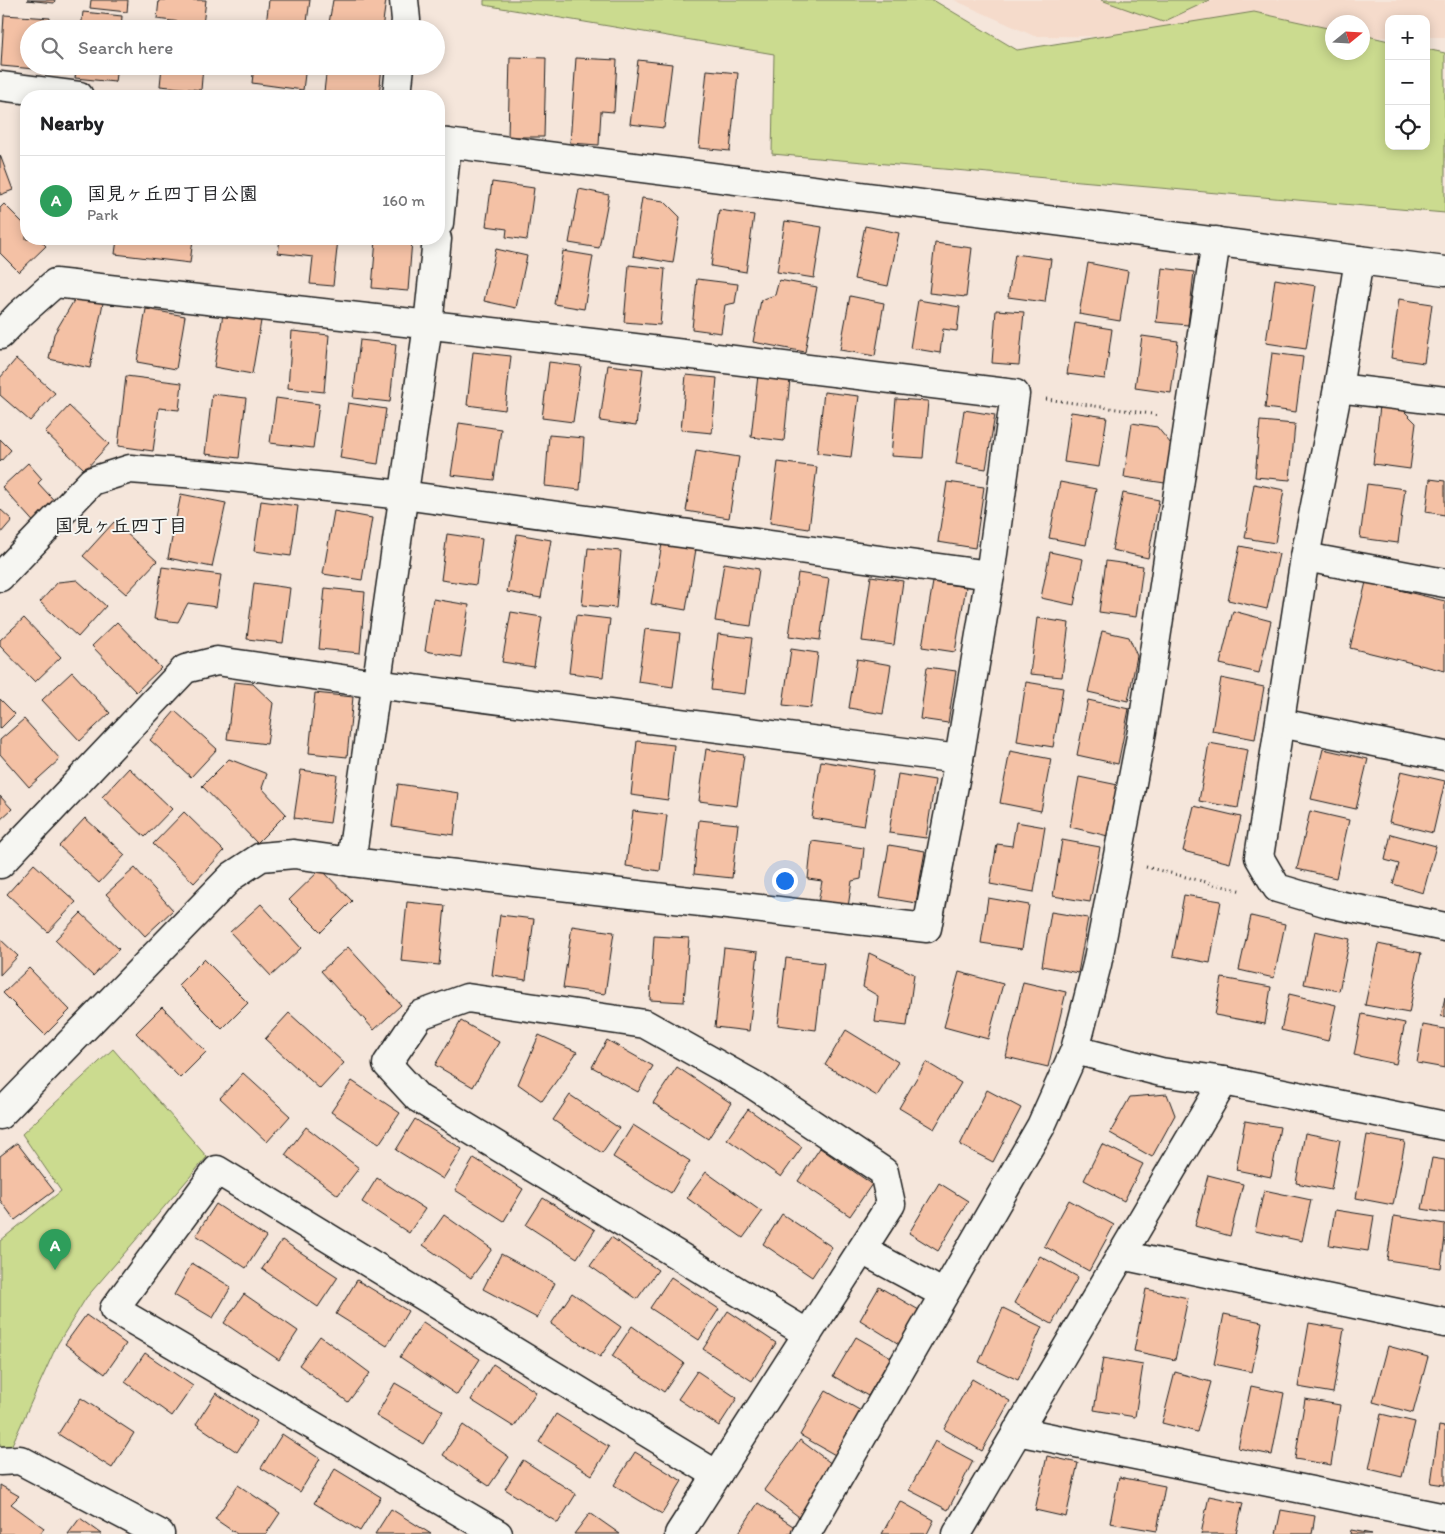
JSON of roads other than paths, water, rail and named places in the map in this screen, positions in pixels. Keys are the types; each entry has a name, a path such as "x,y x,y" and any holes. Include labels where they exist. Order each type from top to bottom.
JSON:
{"street":[{"path":"404,0 406,20"},
{"path":"398,90 399,75"},
{"path":"0,86 32,90"},
{"path":"445,143 1445,271"},
{"path":"806,1534 1041,1126 1075,1050 1097,964 1142,731 1216,241"},
{"path":"351,862 428,325 436,245"},
{"path":"1359,260 1338,388 1305,557 1259,857 1277,888 1328,903 1445,927"},
{"path":"0,335 20,314 55,283 1015,394 990,576 959,759 927,928 294,854 261,857 232,876 0,1115"},
{"path":"1338,388 1445,401"},
{"path":"0,577 92,481 130,469 211,475 403,495 990,576"},
{"path":"1305,557 1445,583"},
{"path":"0,864 185,669 217,661 376,684 959,759"},
{"path":"1280,723 1445,756"},
{"path":"679,1534 808,1334 862,1250 891,1204 884,1172 754,1085 645,1024 467,998 420,1015 387,1064 418,1098 808,1334"},
{"path":"1075,1050 1161,1072 1224,1082 1445,1126"},
{"path":"957,1534 1224,1082"},
{"path":"498,1534 114,1309 217,1170 717,1475"},
{"path":"862,1250 944,1294"},
{"path":"1121,1255 1445,1323"},
{"path":"1017,1431 1445,1518"},
{"path":"0,1461 20,1460 160,1534"}],"place":[{"name":"国見ヶ丘四丁目公園","path":"55,1270"}],"district":[{"name":"国見ヶ丘四丁目","path":"121,525"}]}
